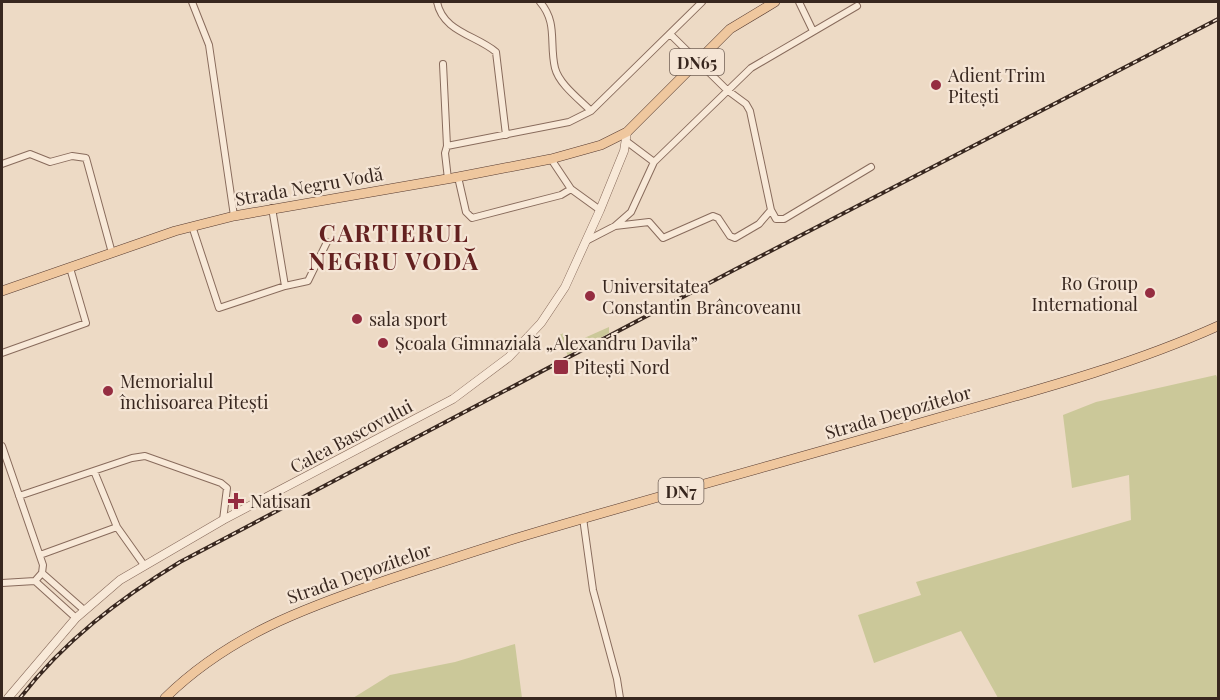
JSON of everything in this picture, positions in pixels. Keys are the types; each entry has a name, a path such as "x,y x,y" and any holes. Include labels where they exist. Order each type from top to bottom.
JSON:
{"main road":[{"name":"DN65","path":"626,137 697,62 737,24 775,2"},
{"name":"Strada Negru Vodă","path":"2,291 192,226 272,208 551,159 626,137"},
{"name":"Strada Depozitelor","path":"165,699 214,657 285,617 455,557 583,518 1046,387 1137,359 1218,326"}],"street":[{"path":"192,2 209,45 234,216"},
{"path":"437,2 438,10 457,32 496,52 506,135"},
{"path":"540,2 550,16 553,27 555,68 558,75 591,111"},
{"path":"447,146 569,122 591,111 702,2"},
{"path":"799,2 813,31"},
{"path":"586,242 615,226 631,212 654,162 751,68 856,6"},
{"path":"670,34 727,90 746,104 750,111 771,210 779,220 871,167"},
{"path":"443,64 447,146 445,153 466,212 472,218 561,195 571,189"},
{"path":"626,137 654,162"},
{"name":"Calea Bascovului","path":"8,699 84,610 144,565 223,520 453,399 491,374 526,341 554,305 600,210 624,151 626,137"},
{"path":"610,141 624,151"},
{"path":"2,164 30,154 50,162 72,156 86,158 112,253"},
{"path":"551,159 571,189 600,210"},
{"path":"272,208 285,286"},
{"path":"615,226 649,222 663,238 713,216 718,218 730,236 735,238 759,224 771,210"},
{"path":"192,226 219,308 308,280 327,242"},
{"path":"2,353 86,323 70,268"},
{"path":"2,446 40,555 42,573 84,610"},
{"path":"19,496 145,456 221,483 227,488 223,520"},
{"path":"94,471 117,527 144,565"},
{"path":"583,518 592,590 618,679 620,699"},
{"path":"40,555 117,527"},
{"path":"2,583 35,581 42,573"},
{"path":"35,581 76,618"}],"shaded area":[{"path":"609,327 609,333 580,349 577,347 568,356 559,335 564,333 567,342 573,343"},
{"path":"1216,375 1218,379 1218,698 998,698 961,631 874,663 858,615 921,595 916,582 1131,520 1129,475 1072,488 1063,415 1096,402"},
{"path":"515,644 522,698 353,698 390,675 455,662"}],"railway":[{"path":"20,698 55,658 94,622 135,591 180,562 734,270 1218,19"}],"place":[{"name":"Adient Trim Pitești","path":"936,85"},
{"name":"Ro Group International","path":"1150,293"},
{"name":"Universitatea Constantin Brâncoveanu","path":"590,296"},
{"name":"sala sport","path":"357,319"},
{"name":"Școala Gimnazială „Alexandru Davila”","path":"383,343"},
{"name":"Pitești Nord","path":"561,367"},
{"name":"Memorialul închisoarea Pitești","path":"108,391"},
{"name":"Natisan","path":"236,501"}],"district":[{"name":"CARTIERUL NEGRU VODĂ","path":"394,246"}]}
